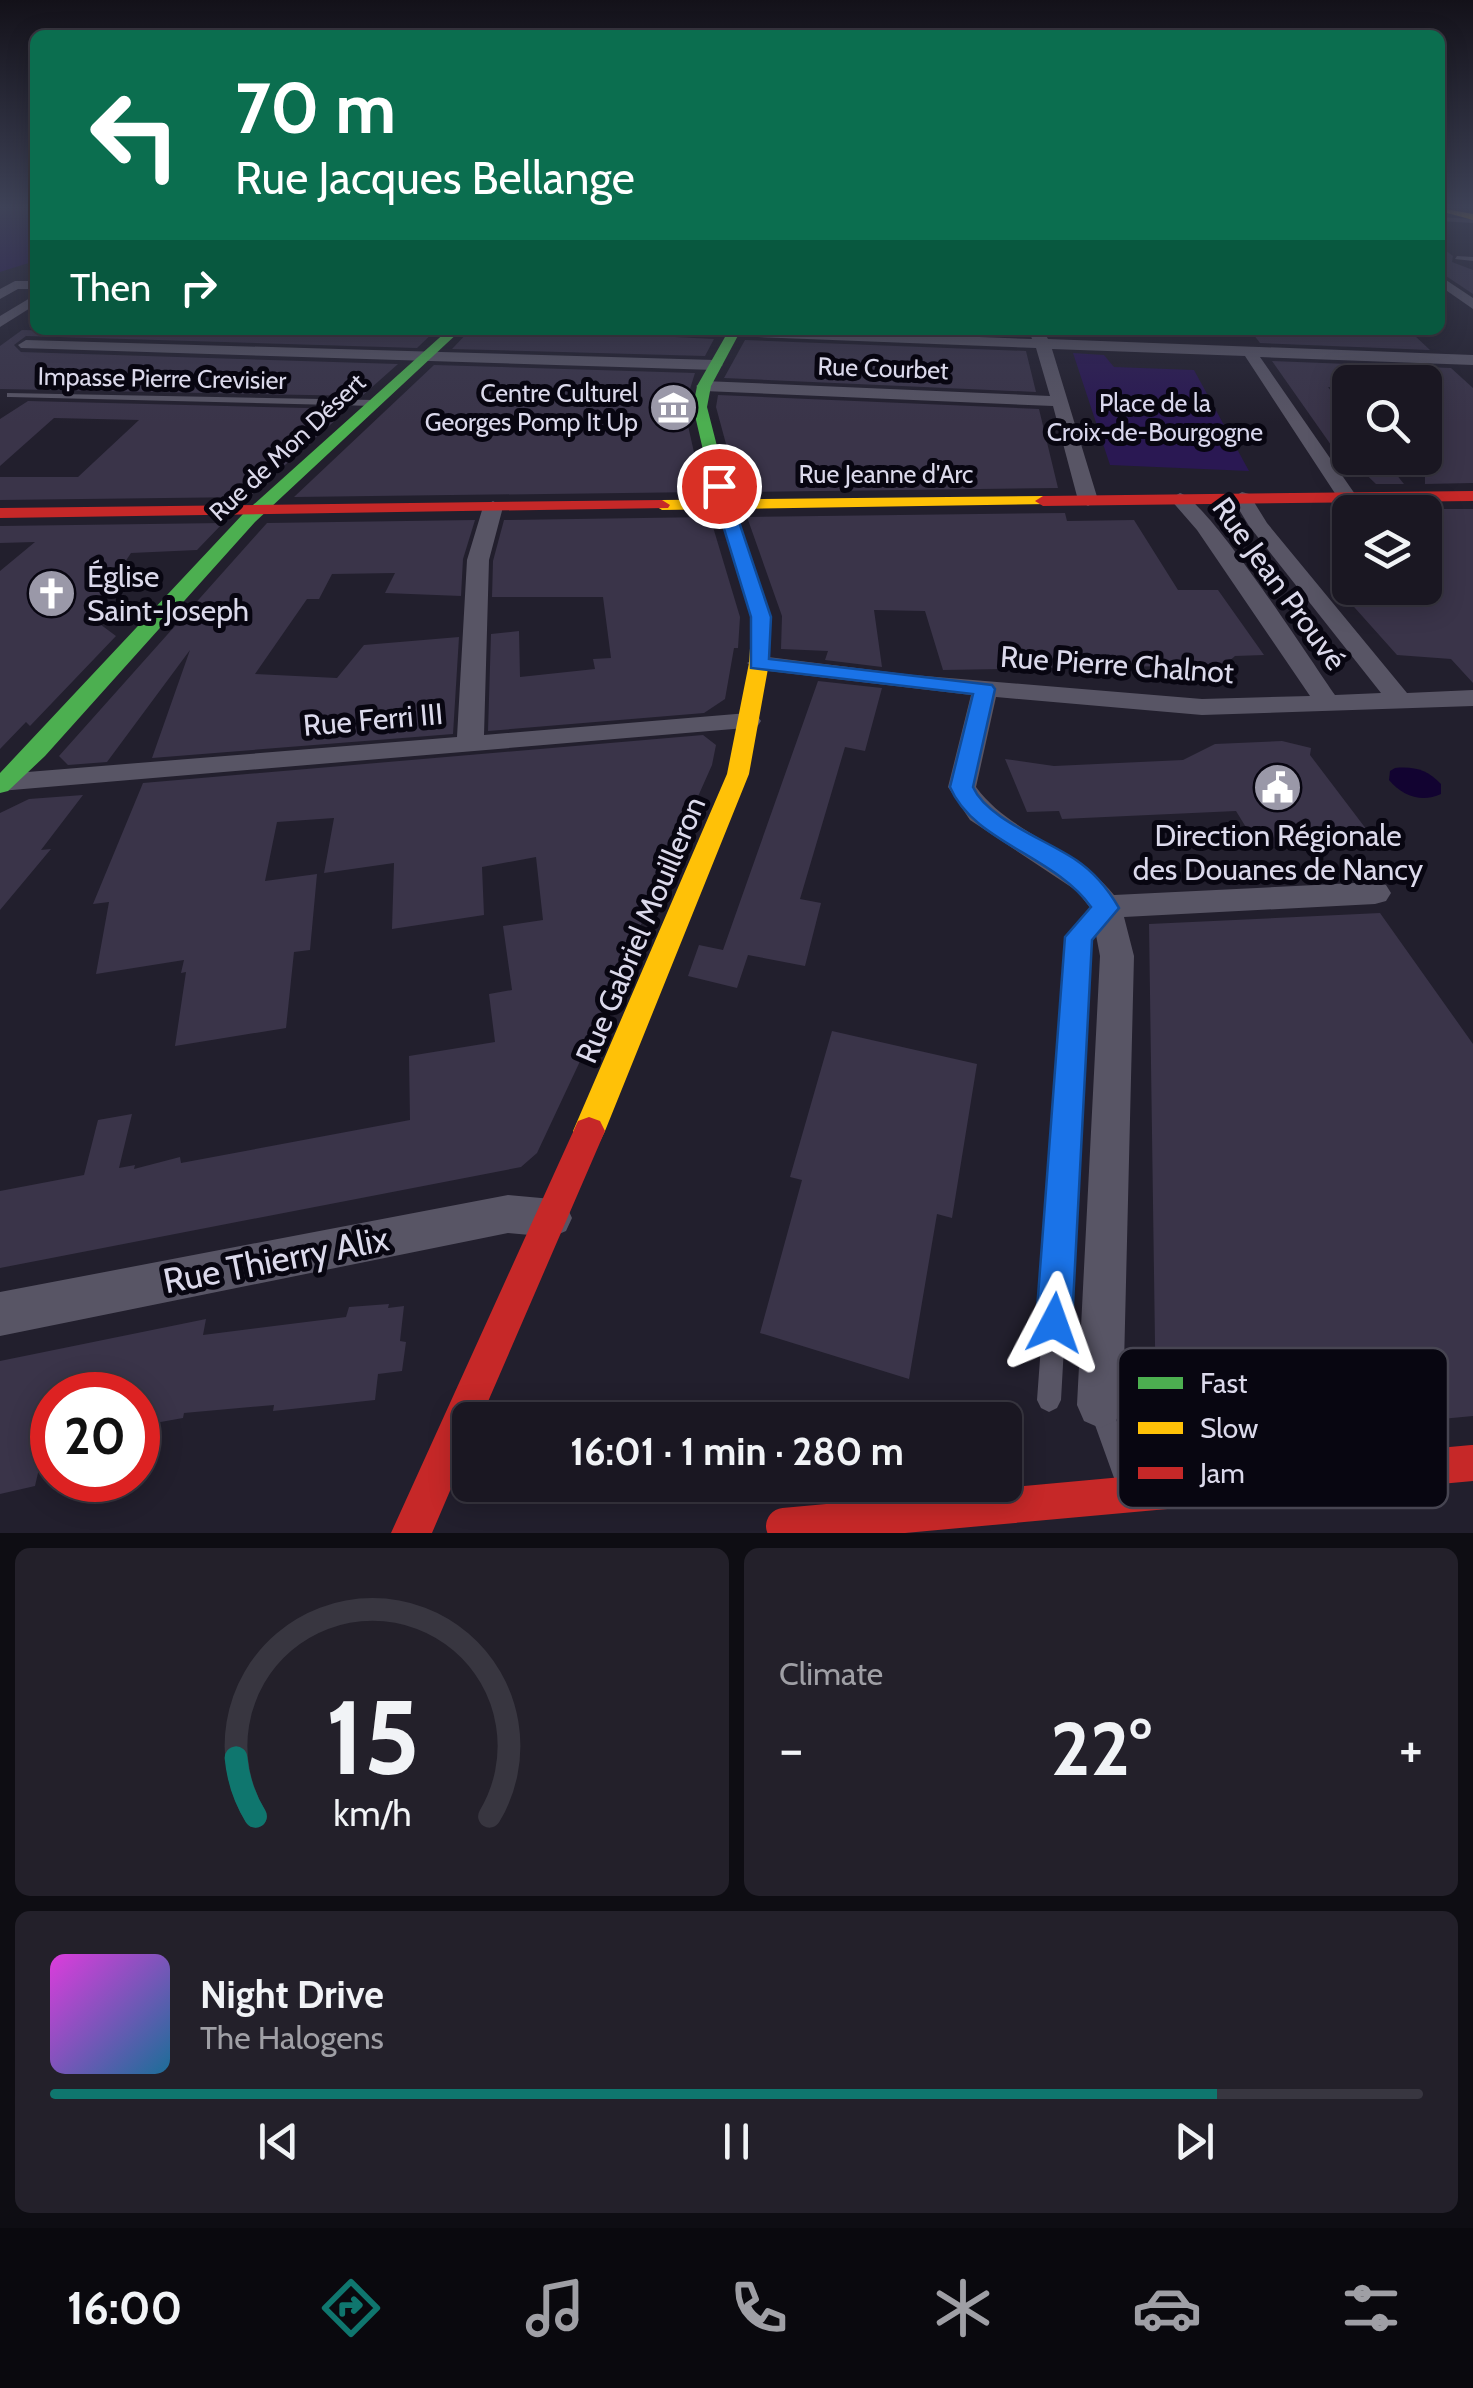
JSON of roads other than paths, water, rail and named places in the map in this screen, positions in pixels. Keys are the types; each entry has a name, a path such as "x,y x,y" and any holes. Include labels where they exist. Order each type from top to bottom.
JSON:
{"main road":[{"name":"Rue de Mon Désert","path":"2,785 258,509 449,335"},
{"name":"Rue Gabriel Mouilleron","path":"411,1533 552,1218 738,774 758,664 761,617 700,417 704,386 732,335"},
{"name":"Rue Jeanne d'Arc","path":"1442,496 1473,496"},
{"name":"Rue Jeanne d'Arc","path":"0,513 258,509 491,514 724,502 1332,497"},
{"path":"1448,1465 1473,1463"},
{"path":"775,1528 1118,1496"}],"street":[{"path":"1445,284 1473,305"},
{"path":"0,295 15,285 30,285"},
{"path":"0,323 30,302"},
{"path":"937,335 1473,360"},
{"path":"1038,337 1048,357 1088,500"},
{"path":"26,345 714,364"},
{"path":"1249,351 1347,495"},
{"name":"Rue Courbet","path":"704,386 1061,401"},
{"name":"Rue Jean Prouvé","path":"1242,498 1400,701"},
{"name":"Rue Jean Prouvé","path":"1180,499 1204,526 1329,704"},
{"path":"470,744 478,560 491,514"},
{"name":"Rue Pierre Chalnot","path":"758,664 1202,708 1473,698"},
{"path":"984,689 962,787 966,798 980,813 1068,866 1088,883 1106,908 1117,956 1100,1405"},
{"name":"Rue Ferri III","path":"2,785 748,721"},
{"path":"1106,908 1374,893"},
{"name":"Rue Thierry Alix","path":"0,1314 508,1214 552,1218"}],"lane":[{"name":"Impasse Pierre Crevisier","path":"10,395 374,402"},
{"path":"1049,1400 1078,937 1106,908"},
{"path":"1100,1405 1118,1453"},
{"path":"1134,1508 1136,1518"}],"place":[{"name":"Centre Culturel Georges Pomp It Up","path":"673,407"},
{"name":"Église Saint-Joseph","path":"52,594"},
{"name":"Direction Régionale des Douanes de Nancy","path":"1278,787"}],"park label":[{"name":"Place de la Croix-de-Bourgogne","path":"1155,418"}]}
